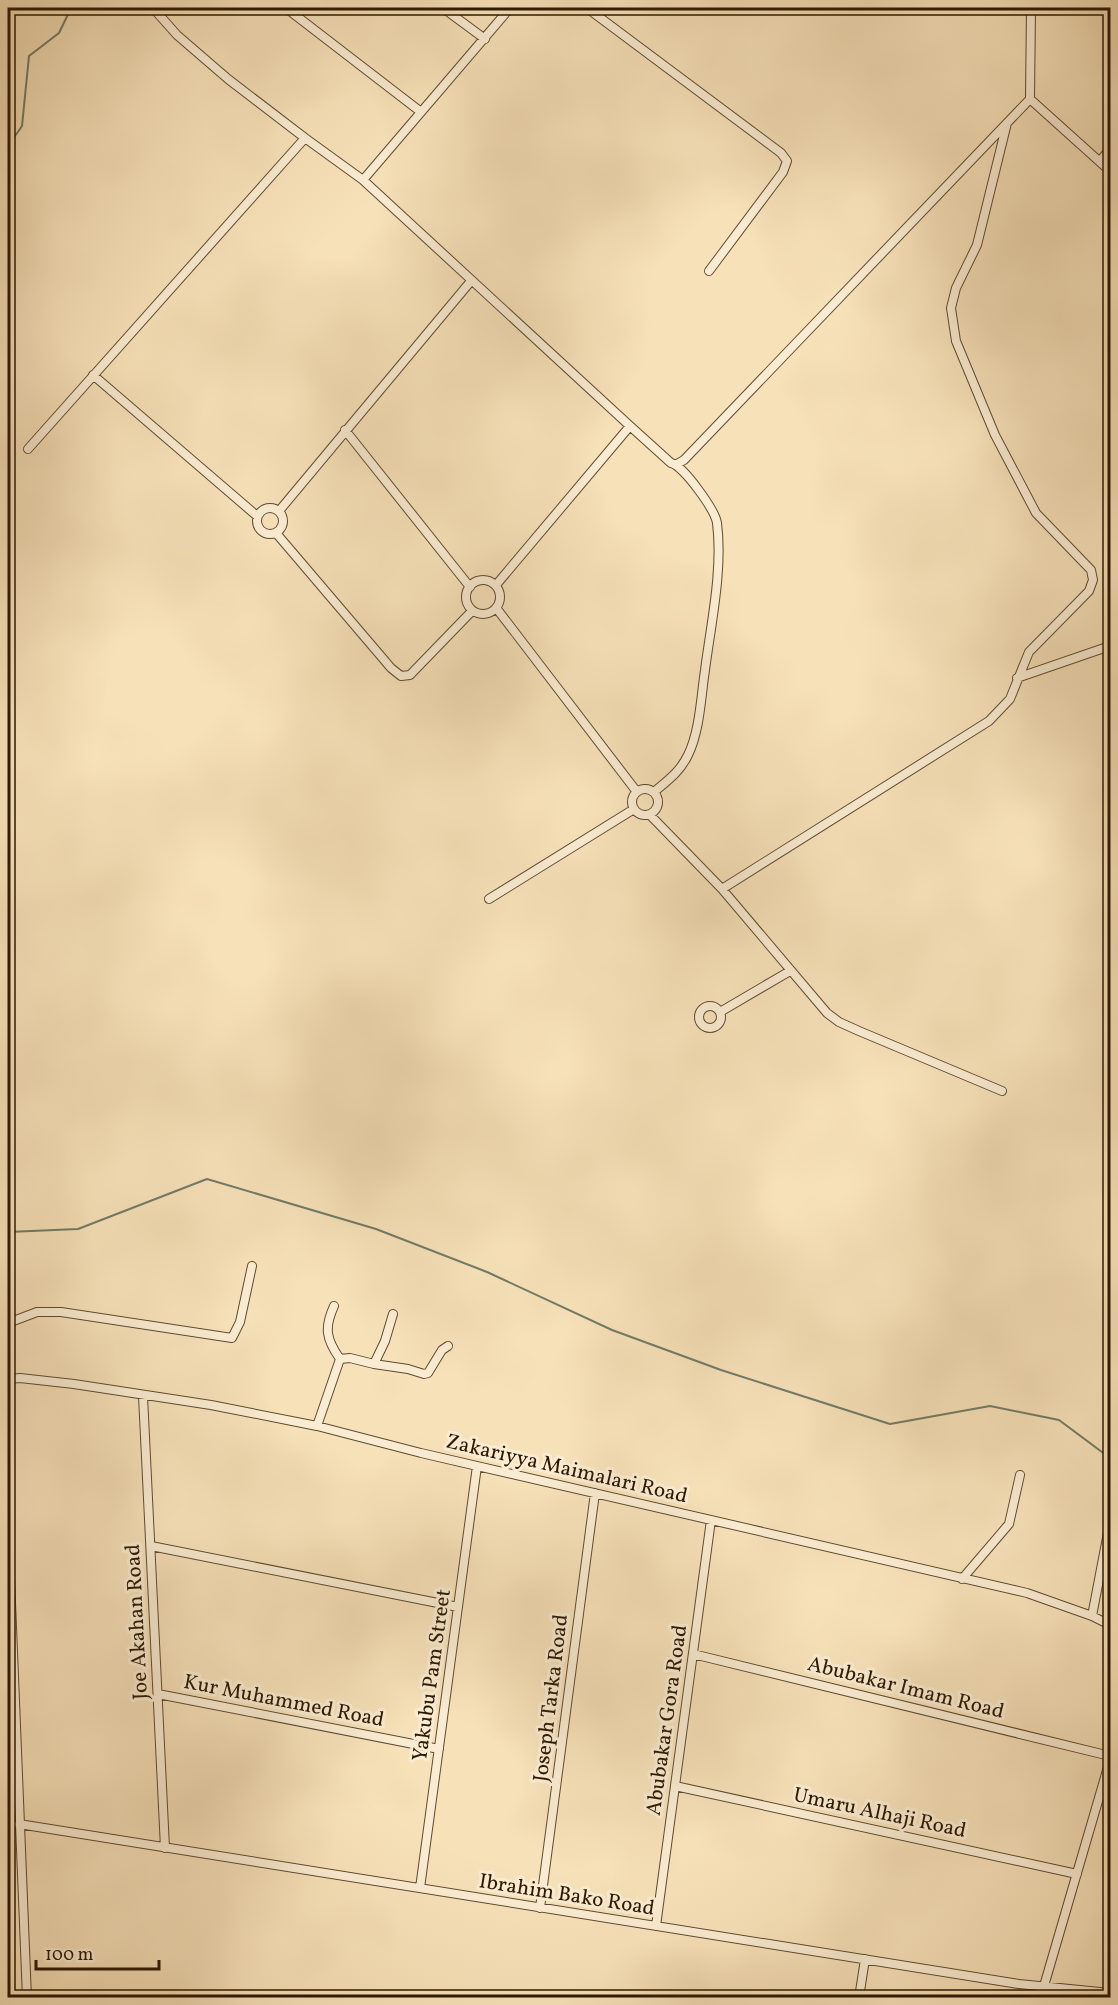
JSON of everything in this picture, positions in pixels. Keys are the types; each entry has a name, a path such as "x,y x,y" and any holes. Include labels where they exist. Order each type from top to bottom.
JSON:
{"street":[{"path":"153,8 177,35 228,79 363,180 630,426 671,463 677,464 692,452 1030,99 1031,8"},
{"path":"286,8 421,112"},
{"path":"443,8 485,39"},
{"path":"363,180 510,8"},
{"path":"587,8 781,153 787,161 783,172 709,271"},
{"path":"1030,99 1110,171"},
{"path":"722,889 989,721 1010,699 1029,652 1086,593 1093,580 1089,566 1036,513 996,435 956,341 951,308 956,288 977,245 1007,123"},
{"path":"28,448 305,138"},
{"path":"1100,160 1110,149"},
{"path":"279,511 471,281"},
{"path":"93,375 257,516"},
{"path":"496,585 630,426"},
{"path":"345,430 470,587"},
{"path":"654,792 673,778 688,755 698,720 718,560 717,520 698,490 677,464"},
{"path":"271,508 279,511 283,518 282,526 276,533 268,535 261,531 256,524 257,516 262,509 271,508"},
{"path":"276,533 391,668 401,676 410,675 472,611"},
{"path":"482,580 496,585 501,597 497,609 489,614 481,615 472,611 466,599 470,587 482,580"},
{"path":"497,609 637,792"},
{"path":"1017,678 1110,646"},
{"path":"650,815 658,807 659,802 654,792 642,789 633,797 634,809 638,813 650,815 722,889 827,1013 839,1022 1002,1091"},
{"path":"489,899 634,809"},
{"path":"720,1012 790,970"},
{"path":"8,1323 37,1312 61,1312 232,1338 240,1322 252,1266"},
{"path":"334,1306 327,1325 334,1350 340,1359"},
{"path":"374,1364 385,1341 393,1314"},
{"path":"340,1359 350,1358 424,1374 428,1373 442,1350 448,1346"},
{"path":"317,1426 340,1359"},
{"name":"Zakariyya Maimalari Road","path":"8,1379 20,1378 74,1384 211,1405 317,1426 477,1466 1027,1593 1092,1616 1110,1625"},
{"name":"Joe Akahan Road","path":"143,1395 165,1848"},
{"name":"Yakubu Pam Street","path":"420,1888 477,1466"},
{"path":"962,1579 1009,1524 1020,1474"},
{"name":"Joseph Tarka Road","path":"540,1908 595,1493"},
{"name":"Abubakar Gora Road","path":"656,1926 711,1520"},
{"path":"1092,1616 1110,1522"},
{"path":"8,1528 10,1635 27,1998"},
{"path":"151,1546 458,1607"},
{"name":"Abubakar Imam Road","path":"693,1654 1110,1758"},
{"name":"Kur Muhammed Road","path":"158,1694 439,1749"},
{"path":"8,1754 17,1756"},
{"path":"1044,1986 1110,1758"},
{"name":"Umaru Alhaji Road","path":"675,1786 1077,1874"},
{"name":"Ibrahim Bako Road","path":"20,1824 864,1959 1044,1986 1110,1993"},
{"path":"859,1998 864,1959"}],"waterway":[{"path":"8,146 22,126 29,56 59,33 71,8"},
{"path":"8,1232 78,1229 207,1179 376,1229 487,1272 612,1330 721,1370 890,1424 990,1406 1059,1420 1110,1458"}]}
